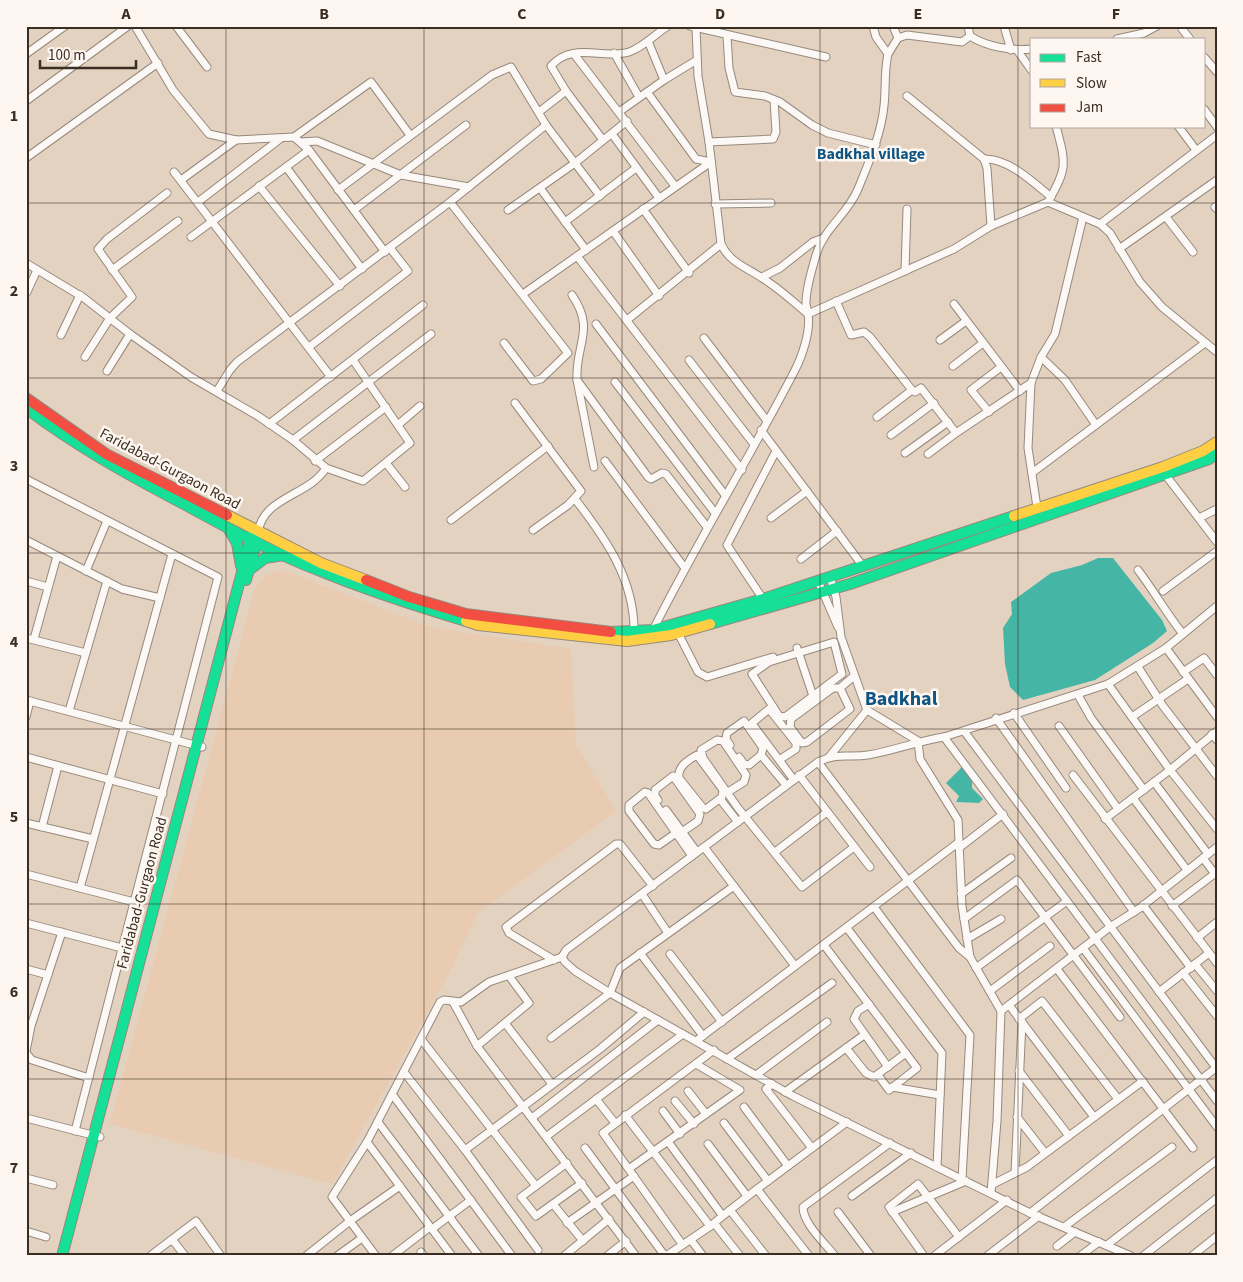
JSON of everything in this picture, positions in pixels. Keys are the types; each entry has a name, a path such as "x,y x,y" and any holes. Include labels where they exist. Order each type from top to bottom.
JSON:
{"street":[{"path":"26,54 65,26"},
{"path":"26,102 128,26"},
{"path":"135,26 173,90 209,134 236,140 294,137 371,82 410,135"},
{"path":"176,26 207,67"},
{"path":"603,140 566,91 551,66 562,55 628,53 668,26"},
{"path":"873,26 876,37 888,54"},
{"path":"893,26 898,38"},
{"path":"968,26 970,36"},
{"path":"1004,26 1014,50 1030,69"},
{"path":"1122,38 1144,33 1157,26"},
{"path":"808,314 762,277 739,266 725,254 721,244 715,204 709,142 702,109 693,27 757,43 786,46 826,57"},
{"path":"1182,29 1189,38"},
{"path":"652,630 684,567 725,495 742,470 753,443 794,371 807,328 808,314 805,304 808,285 821,239 854,198 876,145 884,105 885,66 888,54 898,38 907,35 962,42 970,36"},
{"path":"727,36 728,68 734,90 774,100 794,111 812,125 828,133 876,145"},
{"path":"970,36 1014,50 1030,49"},
{"path":"648,41 664,80"},
{"path":"614,53 640,97"},
{"path":"574,54 675,186"},
{"path":"1206,59 1217,72"},
{"path":"619,112 664,80 697,60"},
{"path":"26,158 158,64"},
{"path":"338,190 492,76 511,67 546,125 600,196"},
{"path":"539,112 566,91"},
{"path":"647,92 696,159 711,162"},
{"path":"907,96 984,159 998,162 1018,171 1050,199 1100,224 1110,233 1140,282 1162,307 1217,352"},
{"path":"709,142 773,139 776,132 774,100"},
{"path":"1206,112 1217,127"},
{"path":"508,210 575,163 626,122"},
{"path":"354,210 466,125"},
{"path":"217,391 230,370 238,362 388,250 546,125"},
{"path":"808,314 954,249 990,226 1050,199 1064,171 1065,161 1057,128"},
{"path":"1180,128 1196,150"},
{"path":"612,134 658,198"},
{"path":"1100,224 1150,188 1217,135"},
{"path":"294,137 309,150 354,210 408,271 309,346"},
{"path":"198,202 280,139"},
{"path":"181,180 236,140"},
{"path":"301,142 317,141 401,175 469,187"},
{"path":"192,237 309,150"},
{"path":"984,159 987,168 990,226"},
{"path":"523,294 711,162"},
{"path":"286,167 362,269"},
{"path":"566,222 636,168"},
{"path":"174,172 291,322 331,378"},
{"path":"1119,250 1217,180"},
{"path":"259,186 340,286"},
{"path":"540,188 586,250"},
{"path":"85,357 110,318 132,297 100,254 100,246 167,193"},
{"path":"450,202 568,353 541,379 533,382 504,343"},
{"path":"715,204 771,203"},
{"path":"643,209 689,273"},
{"path":"905,271 907,209"},
{"path":"1037,507 1028,440 1031,384 1041,357 1055,334 1083,217"},
{"path":"1166,217 1193,252"},
{"path":"112,270 178,221"},
{"path":"613,231 659,296"},
{"path":"762,277 772,274 813,242 821,239"},
{"path":"627,320 689,273 721,244"},
{"path":"577,256 742,470"},
{"path":"26,263 80,296 130,334 191,376 293,440 326,468 363,480 410,443 399,424 353,360"},
{"path":"28,292 37,270"},
{"path":"572,295 580,307 585,326 576,371 594,467"},
{"path":"61,335 80,296"},
{"path":"836,301 851,335 864,332 870,336 912,390 915,392 921,388 956,433"},
{"path":"954,304 1020,392"},
{"path":"269,424 424,306"},
{"path":"940,340 966,321"},
{"path":"596,324 725,495"},
{"path":"107,371 130,334"},
{"path":"293,440 431,334"},
{"path":"704,338 767,421"},
{"path":"952,366 983,343"},
{"path":"1032,474 1205,343"},
{"path":"1041,357 1065,380 1096,425"},
{"path":"689,360 753,443"},
{"path":"989,412 971,390 1002,367"},
{"path":"577,380 648,477 651,479 662,473 666,474 707,528"},
{"path":"615,382 715,513"},
{"path":"928,454 956,433 1031,384"},
{"path":"877,417 912,390"},
{"name":"Faridabad-Gurgaon Road","path":"26,398 106,454 254,535"},
{"path":"516,403 581,491 575,499 533,530"},
{"path":"891,435 934,403"},
{"path":"399,424 420,406"},
{"path":"316,461 386,407"},
{"name":"Faridabad-Gurgaon Road","path":"26,408 91,453 227,526 254,535"},
{"path":"905,453 948,422"},
{"path":"761,430 862,565"},
{"path":"254,535 285,555 317,570 418,607 478,625 534,633 634,636 678,633 822,592 1042,519 1163,471 1204,451 1217,442"},
{"path":"451,520 548,446"},
{"path":"763,599 727,546 776,451"},
{"path":"254,535 409,597 466,614 634,636 763,599 1037,507 1209,458 1217,453"},
{"path":"605,461 684,567"},
{"path":"386,463 404,486"},
{"path":"254,535 267,512 316,480 326,468"},
{"path":"1163,471 1217,542"},
{"path":"26,479 218,577 75,1131"},
{"path":"771,518 807,492"},
{"path":"575,499 608,545 621,567 630,598 634,636"},
{"path":"1199,518 1217,509"},
{"path":"86,571 107,521"},
{"path":"227,526 237,543 245,571 270,556 285,555"},
{"path":"801,559 837,531"},
{"name":"Faridabad-Gurgaon Road","path":"62,1256 97,1136 254,535"},
{"path":"26,540 122,589 160,598"},
{"path":"1163,591 1217,551"},
{"path":"80,888 172,554"},
{"path":"57,556 30,638 86,653"},
{"path":"1138,570 1157,595 1161,606 1183,634"},
{"path":"830,577 834,588 841,637 866,710 918,741"},
{"path":"818,580 839,629"},
{"path":"26,581 48,588"},
{"path":"69,711 107,581"},
{"path":"374,1255 332,1197 367,1142 440,1002 444,1000 461,1002 472,996 489,982 562,957 566,950 818,762 836,755 867,755 918,741 944,737 996,718 1078,695 1108,684 1166,648 1217,606"},
{"path":"678,633 698,672 707,677 798,651 832,642 835,644 842,674 782,718 751,676 769,662 798,651 841,637"},
{"path":"1166,648 1217,717"},
{"path":"798,651 813,696"},
{"path":"1183,672 1204,658 1217,674"},
{"path":"1138,667 1159,699 1217,776"},
{"path":"840,688 850,709 807,742 802,743 790,727 791,719 833,688 840,688 854,676"},
{"path":"1132,718 1188,678"},
{"path":"1108,684 1170,770 1217,828"},
{"path":"1078,695 1091,718 1144,790"},
{"path":"26,717 28,700 199,746"},
{"path":"779,760 796,749 796,743 769,708 752,723 779,760 828,812 870,867"},
{"path":"828,757 866,710"},
{"path":"1014,713 1066,788"},
{"path":"996,718 1134,912"},
{"path":"744,721 763,748 761,755 749,765 744,764 728,742 726,733 744,721"},
{"path":"1059,726 1118,809"},
{"path":"964,731 1216,1068 1030,1213"},
{"path":"1104,819 1170,770 1196,747 1215,735"},
{"path":"944,737 1217,1101"},
{"path":"728,792 744,782 746,775 723,741 717,740 702,750 701,753 728,792 746,816 802,887 854,847"},
{"path":"918,741 920,759 958,820 964,919 970,957 1001,1011 993,1184 991,1192"},
{"path":"761,755 786,786"},
{"path":"695,756 700,757 723,790 720,800 703,808 679,778 680,768 695,756"},
{"path":"26,757 162,794"},
{"path":"818,762 959,948 970,957"},
{"path":"42,827 58,766"},
{"path":"1073,775 1104,819 1217,963"},
{"path":"679,832 647,792 628,806 629,811 654,844 659,845 679,832 698,820 700,814 676,778 670,777 655,790 655,796 679,832 694,854"},
{"path":"1154,782 1216,873 1172,906"},
{"path":"1133,798 1188,870"},
{"path":"720,800 738,822"},
{"path":"775,852 828,812"},
{"path":"696,1041 908,881 1003,814"},
{"path":"26,823 93,839"},
{"path":"554,960 509,933 506,927 616,844 620,844 653,886"},
{"path":"704,847 795,966"},
{"path":"1001,1011 1110,927 1134,912 1217,847"},
{"path":"962,894 1011,858"},
{"path":"26,874 134,902"},
{"path":"964,919 1018,880 1120,1017"},
{"path":"551,1038 610,993 620,968 734,886"},
{"path":"642,894 668,933"},
{"path":"976,968 1067,901"},
{"path":"1143,905 1193,966 1217,991"},
{"path":"874,907 970,1035 964,1180"},
{"path":"967,939 1001,919"},
{"path":"1196,938 1217,922"},
{"path":"26,923 122,948"},
{"path":"846,928 942,1053 937,1166"},
{"path":"62,932 29,1026 26,1052 32,1060 88,1078"},
{"path":"824,945 917,1068 889,1090 878,1075"},
{"path":"990,991 1050,946"},
{"path":"1083,948 1217,1127"},
{"path":"640,953 703,1036"},
{"path":"1159,992 1209,953"},
{"path":"670,954 722,1022"},
{"path":"562,957 575,972 785,1092 991,1192 1030,1213 1130,1256"},
{"path":"1057,968 1193,1148"},
{"path":"26,969 48,975"},
{"path":"1184,973 1217,1016"},
{"path":"478,1046 529,1003 509,976"},
{"path":"727,1059 832,983"},
{"path":"1015,1173 1021,1020 1042,1001 1118,1099"},
{"path":"453,1002 478,1046 636,1256"},
{"path":"869,1004 855,1016 854,1020 888,1067"},
{"path":"1009,1005 1094,1118"},
{"path":"465,1150 644,1012"},
{"path":"532,1118 658,1020"},
{"path":"756,1075 827,1022"},
{"path":"505,1023 552,1084"},
{"path":"547,1136 683,1034"},
{"path":"785,1092 864,1035"},
{"path":"421,1039 536,1186"},
{"path":"846,1048 866,1073 874,1077 906,1053"},
{"path":"682,1244 630,1168 603,1133 714,1050"},
{"path":"630,1168 669,1143 740,1090 696,1064"},
{"path":"1019,1071 1069,1136"},
{"path":"404,1072 465,1150 538,1250"},
{"path":"993,1184 1045,1154 1143,1081"},
{"path":"772,1084 766,1089 812,1148"},
{"path":"892,1087 940,1095"},
{"path":"688,1091 706,1114"},
{"path":"392,1094 512,1256"},
{"path":"596,1099 615,1123"},
{"path":"675,1100 694,1124"},
{"path":"744,1107 788,1166"},
{"path":"663,1111 680,1134"},
{"path":"625,1115 712,1225 740,1256"},
{"path":"1017,1117 1045,1154"},
{"path":"26,1118 97,1136"},
{"path":"378,1122 479,1256"},
{"path":"585,1148 667,1255 712,1225 746,1196 847,1122"},
{"path":"724,1123 768,1181"},
{"name":"Faridabad-Gurgaon Road","path":"70,1256 97,1136"},
{"path":"367,1142 452,1256"},
{"path":"669,1143 722,1215"},
{"path":"708,1144 746,1196"},
{"path":"835,1256 814,1231 804,1214 803,1207 890,1144"},
{"path":"1064,1227 1172,1147"},
{"path":"852,1196 911,1154"},
{"path":"1107,1246 1217,1160"},
{"path":"567,1163 521,1196 536,1216 582,1183"},
{"path":"567,1222 634,1176"},
{"path":"26,1178 53,1185"},
{"path":"892,1212 964,1180"},
{"path":"924,1256 889,1207 918,1184 959,1237"},
{"path":"306,1256 350,1221 400,1186"},
{"path":"757,1189 809,1256"},
{"path":"1143,1256 1217,1198"},
{"path":"392,1256 471,1200"},
{"path":"934,1256 1006,1200"},
{"path":"553,1204 583,1241"},
{"path":"730,1210 766,1256"},
{"path":"838,1212 870,1256"},
{"path":"987,1256 1039,1216"},
{"path":"564,1256 609,1219"},
{"path":"150,1256 196,1221 221,1256"},
{"path":"26,1232 46,1236"},
{"path":"1057,1246 1075,1232"},
{"path":"1192,1256 1217,1236"},
{"path":"337,1256 362,1238"},
{"path":"171,1240 175,1242 185,1256"},
{"path":"691,1240 703,1256"},
{"path":"607,1256 626,1241"},
{"path":"1080,1256 1099,1242"}],"shaded area":[{"path":"283,570 431,627 571,649 576,745 616,811 478,913 445,981 332,1184 110,1124 255,588 265,576"}],"water":[{"path":"1098,558 1113,558 1162,620 1167,631 1153,643 1095,680 1023,700 1010,687 1005,664 1003,628 1012,614 1011,602 1051,573 1082,565"},
{"path":"965,764 972,777 972,788 983,799 979,803 956,802 959,796 946,783"}],"traffic: fast":[{"path":"26,408 64,435 122,470 266,547 300,563 354,584 466,621"},
{"path":"710,624 850,584 1209,459 1217,453"},
{"path":"611,632 653,630 763,599 1014,516"},
{"path":"228,528 237,543 241,566"},
{"path":"62,1256 252,534"},
{"path":"246,580 258,536"},
{"path":"249,570 265,558 284,555"}],"traffic: slow":[{"path":"1014,516 1163,467 1203,451 1217,442"},
{"path":"227,515 321,563 366,580"},
{"path":"466,621 478,625 627,641 671,635 710,624"}],"traffic: jam":[{"path":"26,398 106,454 227,515"},
{"path":"366,580 409,597 466,614 611,632"}],"district":[{"name":"Badkhal village","path":"871,154"},
{"name":"Badkhal","path":"901,699"}]}
